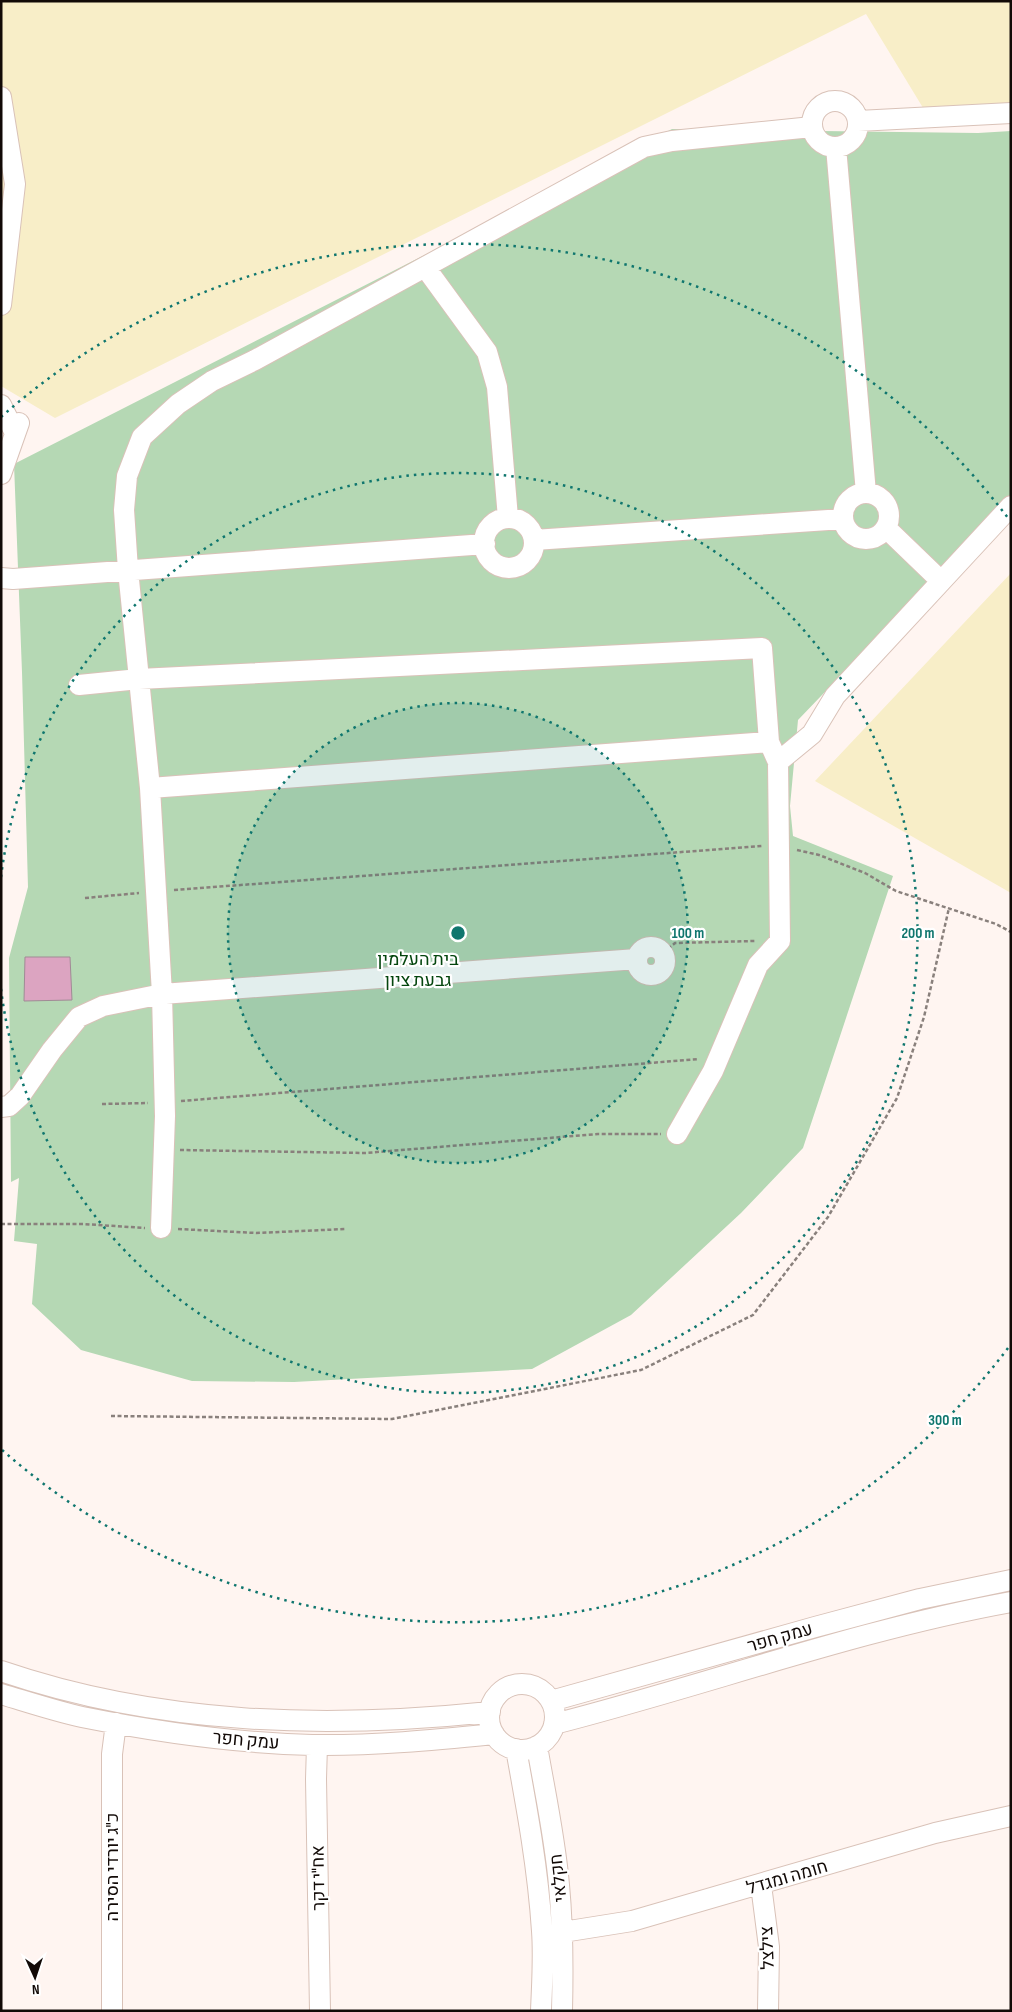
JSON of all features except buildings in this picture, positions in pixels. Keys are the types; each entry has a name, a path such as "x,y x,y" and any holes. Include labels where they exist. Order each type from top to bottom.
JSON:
{"street":[{"path":"1,97 16,184 1,304"},
{"path":"835,100 849,105 854,110 858,121 854,137 849,142 836,147 826,145 818,140 812,127 813,115 817,109 828,101 835,100"},
{"path":"858,121 1011,113"},
{"path":"161,1228 164,1102 162,994 157,891 150,788 128,570 124,510 127,476 142,437 178,404 212,381 255,360 644,147 672,141 812,127"},
{"path":"836,147 866,493"},
{"path":"425,267 487,352 497,387 508,518"},
{"path":"1,405 17,428 1,474"},
{"path":"859,493 866,493 875,494 882,499 890,514 886,528 874,538 859,538 850,533 843,519 844,507 851,498 859,493"},
{"path":"778,762 812,734 835,696 1011,506"},
{"path":"508,518 523,522 532,533 534,540 531,555 526,561 511,567 504,567 490,558 485,544 485,537 491,526 502,519 508,518"},
{"path":"534,540 843,519"},
{"path":"886,528 941,581"},
{"path":"1,578 485,544"},
{"path":"79,685 139,679 762,648 769,742 778,762 777,845 780,941 758,965 719,1057 677,1134"},
{"path":"150,788 769,742"},
{"path":"1,1107 8,1106 20,1096 52,1050 79,1017 103,1006 162,994 637,959 642,972 654,975 659,973 664,966 665,958 663,953"},
{"name":"עמק חפר","path":"552,1702 814,1627 920,1600 1011,1580"},
{"name":"עמק חפר","path":"554,1724 922,1621 1011,1602"},
{"name":"עמק חפר","path":"1,1671 84,1694 160,1709 227,1717 310,1722 376,1721 490,1712"},
{"path":"520,1684 534,1686 544,1692 552,1702 556,1715 554,1724 547,1739 536,1746 524,1750 516,1749 500,1742 494,1734 489,1719 491,1706 497,1695 508,1687 520,1684"},
{"name":"עמק חפר","path":"1,1694 80,1716 155,1730 224,1739 317,1745 380,1744 494,1734"},
{"name":"כ\"ג יורדי הסירה","path":"112,2011 112,1754 116,1723"},
{"name":"אח\"י דקר","path":"317,1745 320,2011"},
{"name":"חקלאי","path":"536,1746 552,1830 563,1932 562,2011"},
{"name":"חקלאי","path":"516,1749 531,1833 542,1933 541,2011"},
{"name":"חומה ומגדל","path":"563,1932 632,1921 935,1833 1011,1816"},
{"name":"צילצל","path":"761,1885 769,1947 768,2011"}],"path":[{"path":"85,898 777,845 819,855 864,873 896,891 996,924 1011,932"},
{"path":"111,1416 392,1419 642,1370 753,1315 828,1218 898,1098 924,1017 949,908"},
{"path":"663,953 674,943 780,941"},
{"path":"102,1104 164,1102 719,1057"},
{"path":"164,1150 365,1154 598,1134 677,1134"}],"green space":[{"name":"בית העלמין גבעת ציון","path":"672,129 978,133 1011,131 1011,498 798,720 790,806 793,836 893,876 803,1148 741,1213 631,1315 532,1369 294,1382 192,1381 81,1350 32,1304 37,1244 14,1241 19,1178 11,1182 9,958 28,887 14,464"}],"sand":[{"path":"1,1 1011,1 1011,119 931,121 866,14 55,418 1,386"},
{"path":"1011,573 1011,893 815,781"}]}
